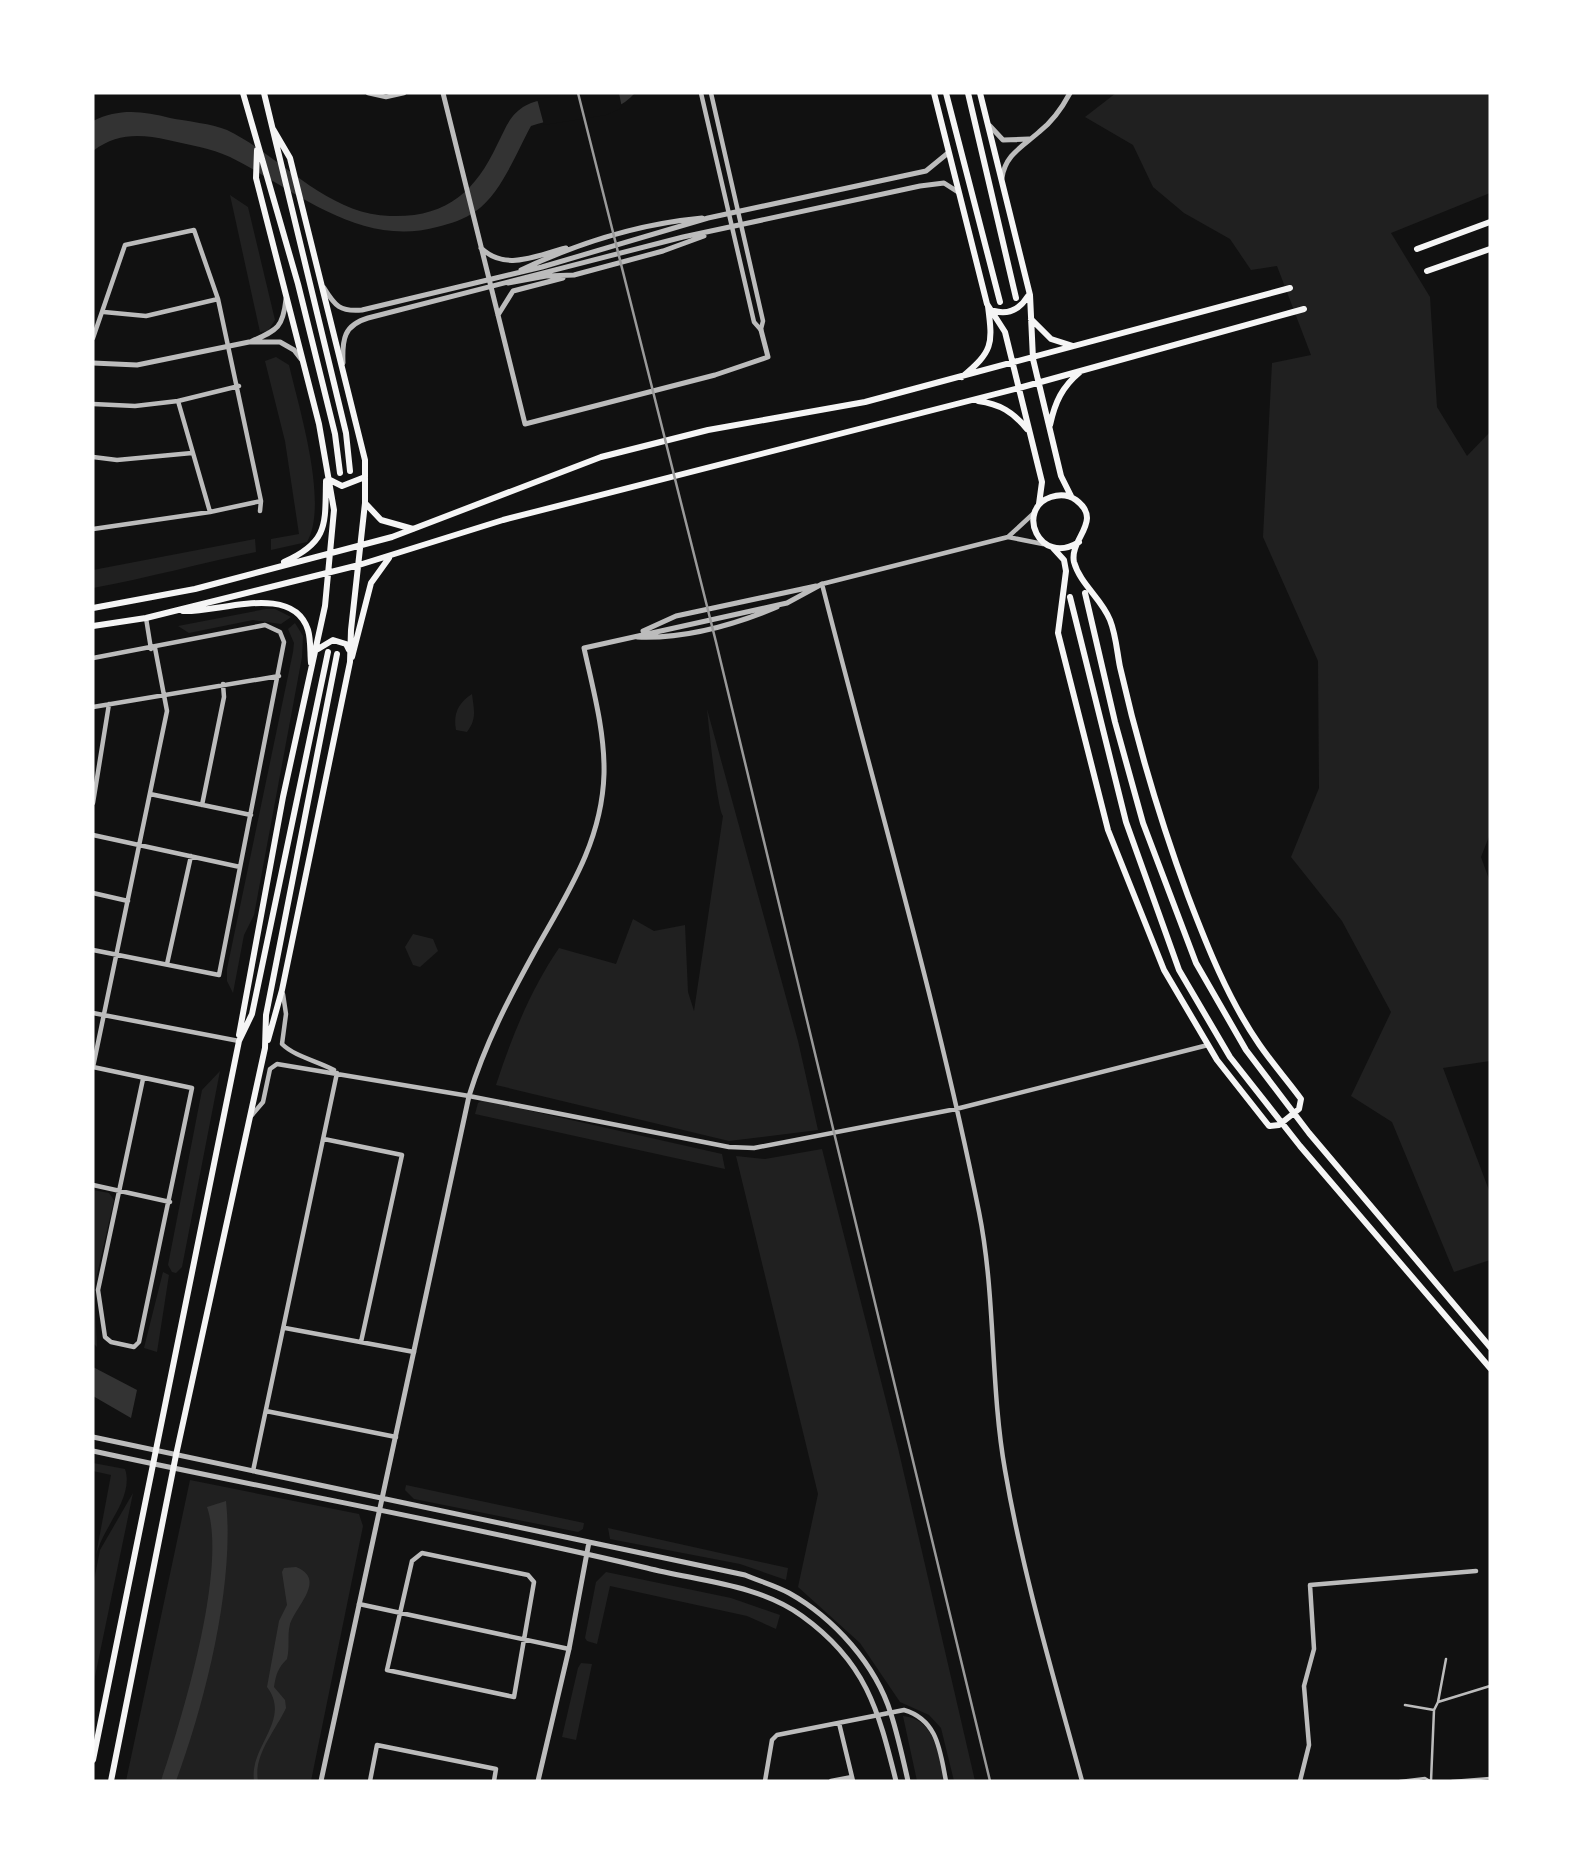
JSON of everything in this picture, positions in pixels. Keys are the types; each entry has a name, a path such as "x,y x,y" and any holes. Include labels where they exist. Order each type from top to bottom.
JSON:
{"main road":[{"path":"243,93 257,150 283,224 335,434 340,473"},
{"path":"264,93 346,433 350,471"},
{"path":"934,93 990,307 991,347 984,359 960,378"},
{"path":"946,93 1000,302"},
{"path":"968,93 1016,298"},
{"path":"980,93 1030,295 1033,359 1063,485 1085,509 1087,518 1087,527 1073,557 1076,570 1110,619 1158,816 1209,953 1258,1042 1301,1099 1298,1110 1279,1125 1269,1126 1208,1045 1164,970 1108,830 1058,633 1066,571 1064,560 1053,548"},
{"path":"273,129 290,158 365,460 365,503 350,662"},
{"path":"93,1759 239,1041 241,1012 315,654 332,553 334,510 319,424 287,290 256,178 257,150"},
{"path":"1417,249 1490,222"},
{"path":"1427,271 1490,249"},
{"path":"93,608 195,589 415,529 601,457 708,430 853,405 1033,359 1290,288"},
{"path":"990,307 1007,313 1017,309 1030,295"},
{"path":"990,307 1005,332 1042,482 1034,530 1045,544 1053,548 1062,549 1079,542"},
{"path":"93,626 146,618 359,565 503,520 1039,383 1304,309"},
{"path":"1030,318 1051,339 1075,347"},
{"path":"1049,427 1054,404 1065,384 1082,371"},
{"path":"973,400 996,403 1015,415 1029,433"},
{"path":"326,472 333,484 342,486 365,477"},
{"path":"263,571 291,559 314,544 323,532 327,519 326,472"},
{"path":"1039,505 1054,495 1072,497"},
{"path":"365,503 381,520 415,529"},
{"path":"111,1781 173,1468 249,1118 282,989 350,662 370,583 387,559 395,554"},
{"path":"1085,593 1115,722 1143,823 1196,963 1246,1050 1309,1133 1490,1347"},
{"path":"1070,597 1126,822 1179,970 1230,1057 1300,1146 1490,1368"},
{"path":"174,611 195,612 270,602 290,607 301,617 308,630 312,667"},
{"path":"315,654 326,642 338,640 349,649 350,662"},
{"path":"239,1041 252,1014 328,652"},
{"path":"265,1048 266,1015 337,654"}],"street":[{"path":"369,93 386,97 404,93"},
{"path":"443,93 525,424 715,375 768,357 761,330 754,322 701,93"},
{"path":"711,93 740,211 763,321 761,330"},
{"path":"1002,182 1004,164 1062,108 1070,93"},
{"path":"985,119 1003,140 1029,139"},
{"path":"323,285 337,307 345,311 362,310 510,274 708,218 915,174 933,167 948,153"},
{"path":"343,363 342,346 348,329 353,323 368,318 683,237 712,233 920,186 944,183 958,192"},
{"path":"481,248 490,257 510,263 660,222 708,218"},
{"path":"93,338 125,245 194,230 218,299 239,386 261,501 260,511"},
{"path":"498,315 513,291 663,251 712,233"},
{"path":"510,274 574,245"},
{"path":"508,283 546,276 574,275"},
{"path":"249,342 274,331 282,322 287,290"},
{"path":"104,312 146,316 218,299"},
{"path":"93,363 137,365 249,342 280,342 294,350 305,366"},
{"path":"93,404 135,406 178,401 239,386"},
{"path":"178,401 211,512"},
{"path":"93,457 117,460 192,453"},
{"path":"93,529 211,512 261,501"},
{"path":"1008,537 1035,513"},
{"path":"631,636 676,616 822,584 1008,537 1021,537 1045,544"},
{"path":"631,636 684,635 733,623 788,603 822,584"},
{"path":"822,584 956,1109 987,1257 1005,1469 1034,1603 1082,1781"},
{"path":"321,1781 469,1096 497,1022 582,870 598,821 604,775 602,740 584,648 788,603"},
{"path":"143,1079 98,1290 104,1337 134,1347 139,1342 192,1088 93,1067 167,711 146,618"},
{"path":"93,658 153,649 265,625 280,632 285,642 219,975 93,950"},
{"path":"93,707 163,693 279,676"},
{"path":"202,805 224,697 223,684"},
{"path":"93,803 109,704"},
{"path":"150,794 251,815"},
{"path":"93,835 240,867"},
{"path":"167,964 191,856"},
{"path":"93,893 128,901"},
{"path":"282,989 286,1014 282,1044 290,1053 310,1057 337,1073"},
{"path":"93,1013 239,1041"},
{"path":"249,1118 263,1102 270,1069 277,1064 469,1096 729,1147 754,1148 797,1142 866,1125 956,1109 1208,1045"},
{"path":"253,1471 337,1073"},
{"path":"324,1139 402,1155 362,1342"},
{"path":"93,1185 170,1202"},
{"path":"285,1328 414,1352"},
{"path":"266,1411 397,1437"},
{"path":"93,1437 745,1575 790,1593 827,1620 852,1646 875,1678 891,1711 908,1781"},
{"path":"93,1451 587,1554 738,1588 782,1603 827,1636 847,1658 879,1714 896,1781"},
{"path":"538,1781 569,1649 589,1542"},
{"path":"422,1553 528,1575 534,1582 534,1589 525,1640 514,1698 387,1670 412,1561 422,1553"},
{"path":"1300,1781 1308,1745 1304,1686 1314,1649 1310,1585 1476,1571"},
{"path":"359,1604 569,1649"},
{"path":"765,1781 772,1740 777,1735 891,1711 913,1713 931,1726 947,1781"},
{"path":"831,1781 852,1779 839,1723"},
{"path":"370,1781 377,1745 496,1769 494,1781"}],"lane":[{"path":"1400,1781 1425,1778 1431,1781 1434,1710 1446,1659"},
{"path":"1438,1702 1490,1686"},
{"path":"1405,1705 1434,1710"},
{"path":"1452,1781 1490,1778"}],"shaded area":[{"path":"635,93 625,102 600,113 531,126 501,183 476,211 437,227 408,231 381,230 355,223 304,199 230,157 208,149 138,136 111,141 93,151 93,121 112,114 141,112 207,124 227,130 247,141 305,182 345,205 367,213 410,215 443,207 468,189 488,162 510,119 523,107 551,98"},
{"path":"1116,93 1490,93 1490,193 1391,233 1430,297 1437,407 1467,456 1490,432 1490,834 1481,857 1490,882 1490,1061 1443,1068 1490,1193 1490,1260 1454,1272 1392,1122 1351,1096 1391,1012 1342,921 1291,857 1319,788 1318,661 1263,537 1272,363 1311,355 1277,266 1251,270 1230,239 1184,213 1153,187 1133,145 1085,117"},
{"path":"230,195 248,207 275,320 268,331 260,332"},
{"path":"276,357 289,365 310,455 315,504 313,525 307,542 271,550 271,539 299,534 285,441 265,361"},
{"path":"255,539 256,552 93,588 93,570"},
{"path":"275,609 291,617 281,624 253,620 189,633 178,626"},
{"path":"295,623 303,636 302,657 254,915 244,935 233,993 227,981 227,969 293,652 294,643 288,629"},
{"path":"472,694 472,723 467,732 456,730 458,709"},
{"path":"707,709 798,1041 818,1130 729,1141 496,1085 523,1014 559,948 616,964 633,919 654,931 685,925 688,992 694,1011 723,816"},
{"path":"413,934 433,939 438,951 420,967 413,965 405,947"},
{"path":"220,1071 182,1267 176,1273 172,1272 168,1265 202,1090"},
{"path":"483,1100 722,1154 725,1169 475,1114 478,1103"},
{"path":"822,1149 898,1448 975,1781 954,1781 941,1728 929,1715 900,1702 860,1643 798,1587 818,1494 736,1156 765,1159"},
{"path":"93,1190 109,1193 114,1200 94,1288 97,1347 93,1343"},
{"path":"163,1272 169,1275 157,1352 144,1348"},
{"path":"93,1367 137,1390 131,1418 93,1396"},
{"path":"93,1463 125,1469 127,1479 123,1500 96,1554 111,1475 93,1471"},
{"path":"190,1480 359,1514 363,1526 311,1781 126,1781"},
{"path":"406,1485 584,1523 583,1529 578,1532 414,1499 405,1490"},
{"path":"133,1493 93,1686 93,1586 100,1550"},
{"path":"226,1501 226,1569 222,1606 207,1680 176,1781 161,1781 190,1683 207,1604 212,1566 212,1533 207,1507"},
{"path":"608,1528 788,1568 786,1580 740,1564 610,1539"},
{"path":"296,1567 305,1572 309,1578 309,1586 290,1624 287,1659 279,1668 274,1687 285,1700 286,1708 262,1752 257,1771 258,1781 254,1781 257,1756 273,1722 275,1711 267,1687 279,1621 287,1605 282,1572 284,1568"},
{"path":"606,1572 731,1598 780,1615 776,1629 747,1616 610,1586 597,1644 587,1641 585,1638 596,1582"},
{"path":"581,1663 592,1664 576,1740 562,1737"},
{"path":"903,1716 914,1719 929,1731 945,1781 917,1781"}],"pier":[{"path":"578,93 619,93 622,108 606,115 544,125 537,99"}],"railway":[{"path":"578,93 716,642 990,1781"}]}
